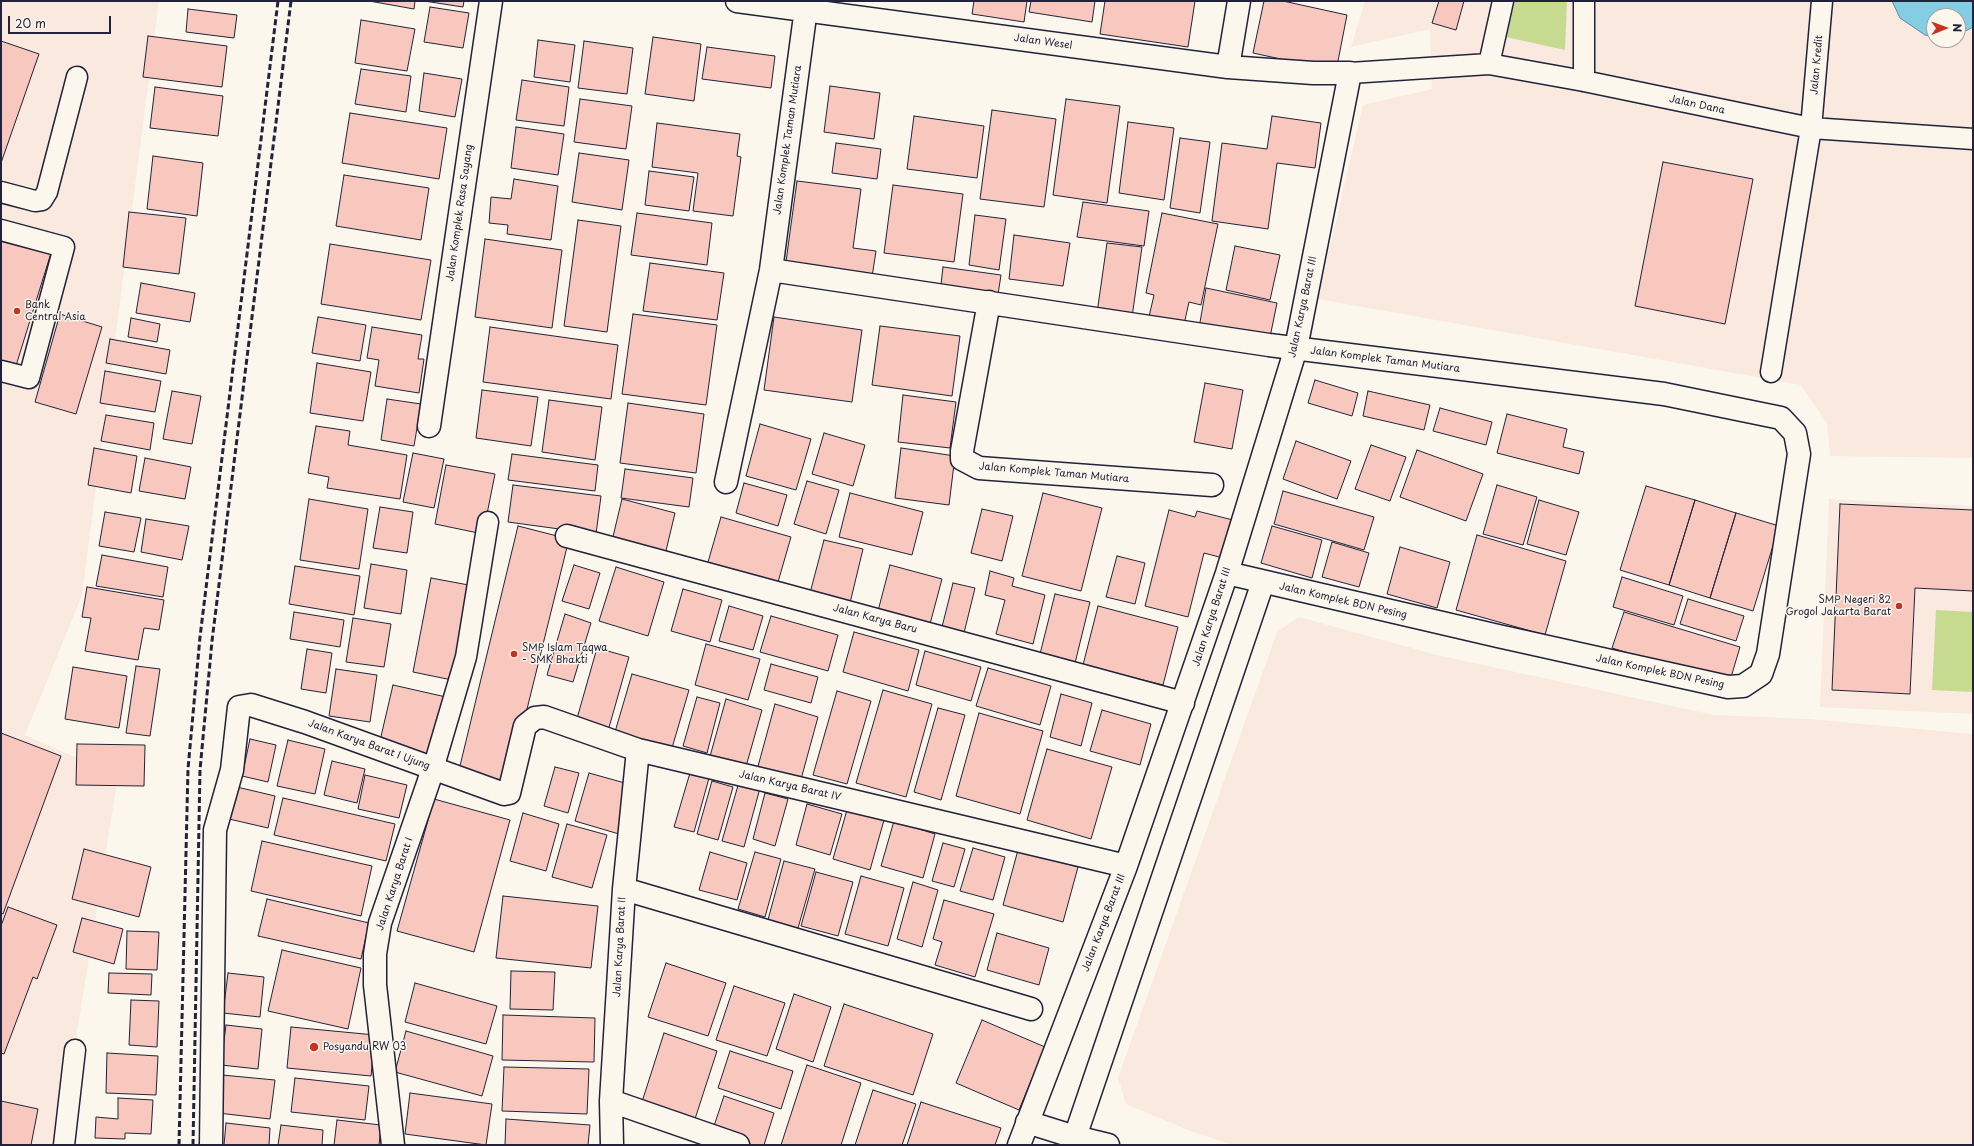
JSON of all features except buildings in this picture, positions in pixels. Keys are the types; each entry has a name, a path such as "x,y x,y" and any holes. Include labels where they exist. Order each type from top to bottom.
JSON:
{"street":[{"name":"Jalan Komplek Rasa Sayang","path":"430,426 491,1"},
{"name":"Jalan Wesel","path":"737,1 807,6 1228,67 1313,73 1350,73"},
{"path":"1228,67 1239,1"},
{"name":"Jalan Komplek Taman Mutiara","path":"726,482 771,270 807,6"},
{"name":"Jalan Karya Barat III","path":"1018,1145 1126,866 1184,703 1227,573 1296,348 1350,73"},
{"name":"Jalan Komplek Taman Mutiara","path":"771,270 1296,348 1664,394"},
{"name":"Jalan Komplek Taman Mutiara","path":"989,302 962,451 962,459 979,468 1212,485"},
{"name":"Jalan Komplek BDN Pesing","path":"1227,573 1713,684 1728,687 1743,686 1761,674 1768,654 1798,454 1795,434 1781,418 1664,394"},
{"name":"Jalan Karya Baru","path":"567,536 1184,703"},
{"path":"1076,1137 1263,582"},
{"name":"Jalan Karya Barat I Ujung","path":"211,1145 215,830 232,770 236,720 239,707 251,705 305,722 504,794 509,793"},
{"name":"Jalan Karya Barat IV","path":"509,793 525,726 535,718 544,717 638,750 1126,866"},
{"name":"Jalan Karya Barat II","path":"612,1145 612,1101 624,889 638,750"},
{"name":"Jalan Karya Barat I","path":"393,1145 375,985 375,954 380,922 433,769"},
{"path":"624,889 1030,1009"},
{"path":"612,1101 738,1145"},
{"path":"1027,1122 1108,1145"}],"lane":[{"path":"1489,64 1503,1"},
{"path":"1584,1 1584,81"},
{"name":"Jalan Kredit","path":"1771,372 1811,128 1822,1"},
{"name":"Jalan Dana","path":"1350,73 1489,64 1584,81 1811,128 1973,139"},
{"path":"1,192 35,201 42,200 47,192 77,77"},
{"path":"1,230 64,247 29,378 1,370"},
{"path":"433,769 466,657 488,522"},
{"path":"64,1145 75,1050"}],"shaded area":[{"path":"1,1 159,1 82,595 25,735 118,776 59,1145 1,1145"},
{"path":"1365,1 1973,1 1973,458 1830,456 1827,423 1801,385 1318,299 1363,105 1432,89 1430,29 1351,47"},
{"name":"SMP Negeri 82 Grogol Jakarta Barat","path":"1829,499 1973,506 1973,714 1820,707"},
{"path":"1299,617 1437,655 1714,715 1809,719 1973,734 1973,1145 1234,1145 1193,1132 1126,1104 1118,1078 1277,632"}],"green space":[{"path":"1515,1 1567,1 1565,50 1506,37"},
{"path":"1936,610 1973,612 1973,692 1932,690"}],"water":[{"path":"1892,1 1973,1 1973,27 1966,31 1966,8 1926,8 1926,35 1900,18"}],"railway":[{"path":"179,1145 188,769 200,637 278,1"},
{"path":"193,1145 200,770 212,641 291,1"}],"place":[{"name":"Bank Central Asia","path":"17,311"},
{"name":"SMP Negeri 82 Grogol Jakarta Barat","path":"1899,606"},
{"name":"SMP Islam Taqwa - SMK Bhakti","path":"514,654"},
{"name":"Posyandu RW 03","path":"314,1047"}]}
